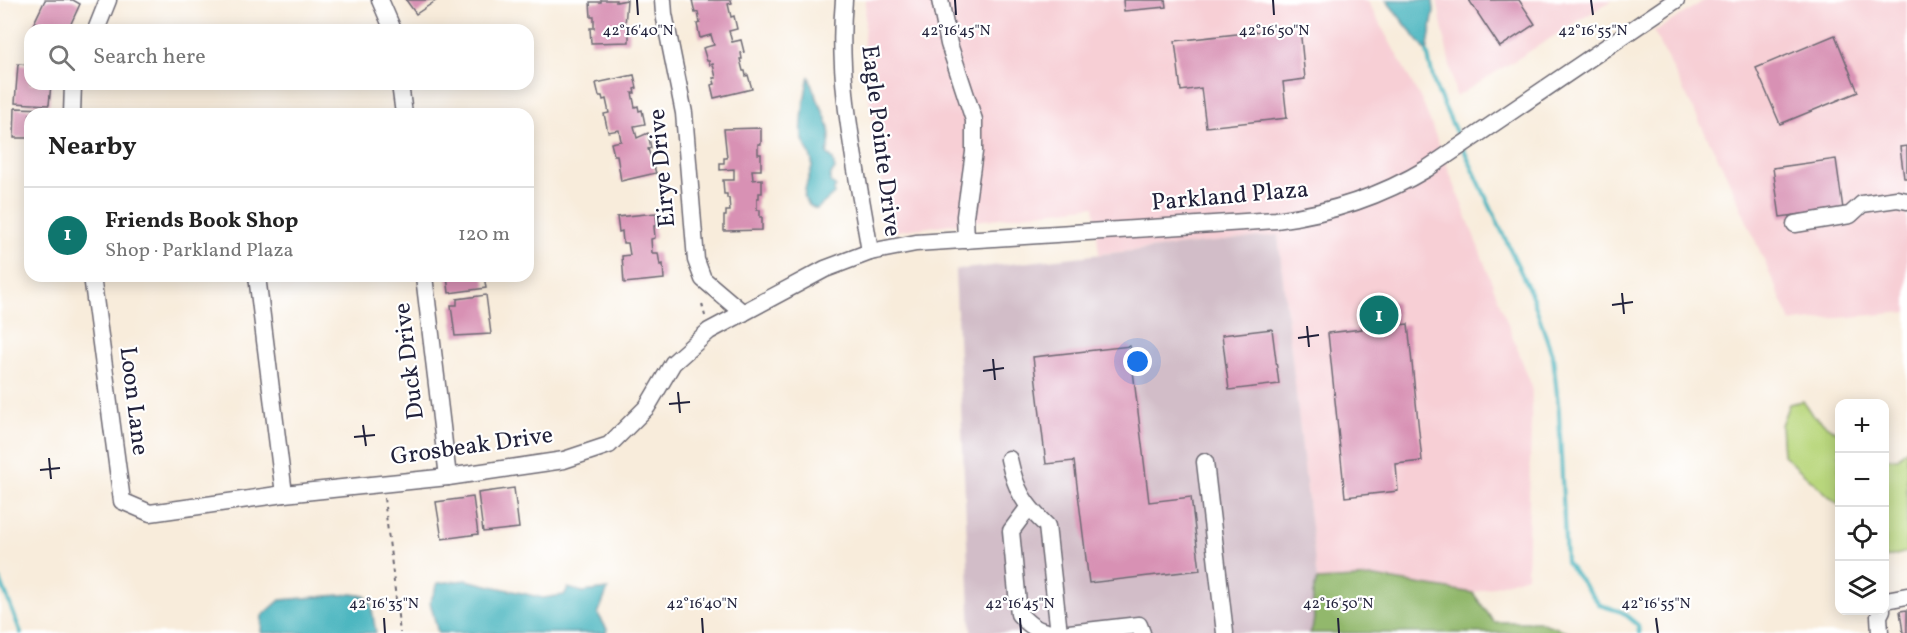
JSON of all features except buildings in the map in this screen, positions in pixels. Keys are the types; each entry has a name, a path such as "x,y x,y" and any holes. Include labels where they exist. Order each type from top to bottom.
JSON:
{"street":[{"path":"98,24 108,0"},
{"path":"380,0 390,24"},
{"name":"Eirye Drive","path":"663,0 684,113 696,260 703,279 743,313"},
{"name":"Eagle Pointe Drive","path":"844,0 842,79 870,252"},
{"path":"940,0 949,44 974,120 974,152 965,216 966,240"},
{"name":"Parkland Plaza","path":"743,313 803,279 870,252 916,243 1300,217 1377,195 1407,180 1482,132 1676,0"},
{"path":"72,108 73,90"},
{"path":"401,90 403,108"},
{"path":"1795,224 1850,215 1862,204 1897,199 1907,201"},
{"name":"Loon Lane","path":"93,282 122,501 150,513"},
{"path":"258,282 284,494"},
{"name":"Duck Drive","path":"425,282 448,477"},
{"name":"Grosbeak Drive","path":"150,513 284,494 448,477 564,460 609,445 647,407 673,363 709,331 743,313"},
{"path":"1009,459 1013,480 1028,508 1047,526 1059,633"},
{"path":"1204,462 1225,633"},
{"path":"1028,508 1011,531 1020,614 1028,623 1041,631 1052,633"},
{"path":"1889,599 1907,596"},
{"path":"1880,615 1880,633"},
{"path":"1069,633 1139,625 1142,633"}],"path":[{"path":"382,484 400,633"}],"shaded area":[{"path":"866,0 1367,0 1423,103 1532,387 1527,576 1473,593 1375,577 1317,580 1278,235 1099,254 1094,206 889,232 863,57"},
{"path":"1437,0 1612,0 1456,97"},
{"path":"1705,0 1907,0 1907,312 1791,322 1726,174 1654,32"},
{"path":"1278,235 1317,580 1313,593 1314,613 1310,633 971,633 955,270"}],"green space":[{"path":"1803,401 1812,415 1835,431 1835,501 1783,455 1781,425 1789,404"},
{"path":"1907,449 1907,552 1889,557 1889,458 1897,459"},
{"path":"1375,577 1473,593 1494,622 1540,622 1572,633 1310,633 1314,619 1313,594 1317,580"}],"water":[{"path":"1386,0 1433,0 1434,11 1427,52"},
{"path":"809,76 828,123 830,143 827,153 833,160 835,169 830,176 830,182 836,187 834,194 817,209 806,202 805,197 812,166 802,131"},
{"path":"466,580 543,598 564,595 568,588 583,592 608,589 598,614 607,629 606,633 438,633 430,602 438,583"},
{"path":"352,594 365,596 371,604 376,633 261,633 262,616 280,600"}],"waterway":[{"path":"1427,52 1435,86 1460,141"},
{"path":"1463,148 1532,296 1553,357 1559,413 1566,562 1600,605 1622,612 1638,625 1639,633"},
{"path":"0,579 21,633"}],"place":[{"name":"Friends Book Shop","path":"1379,315"}]}
